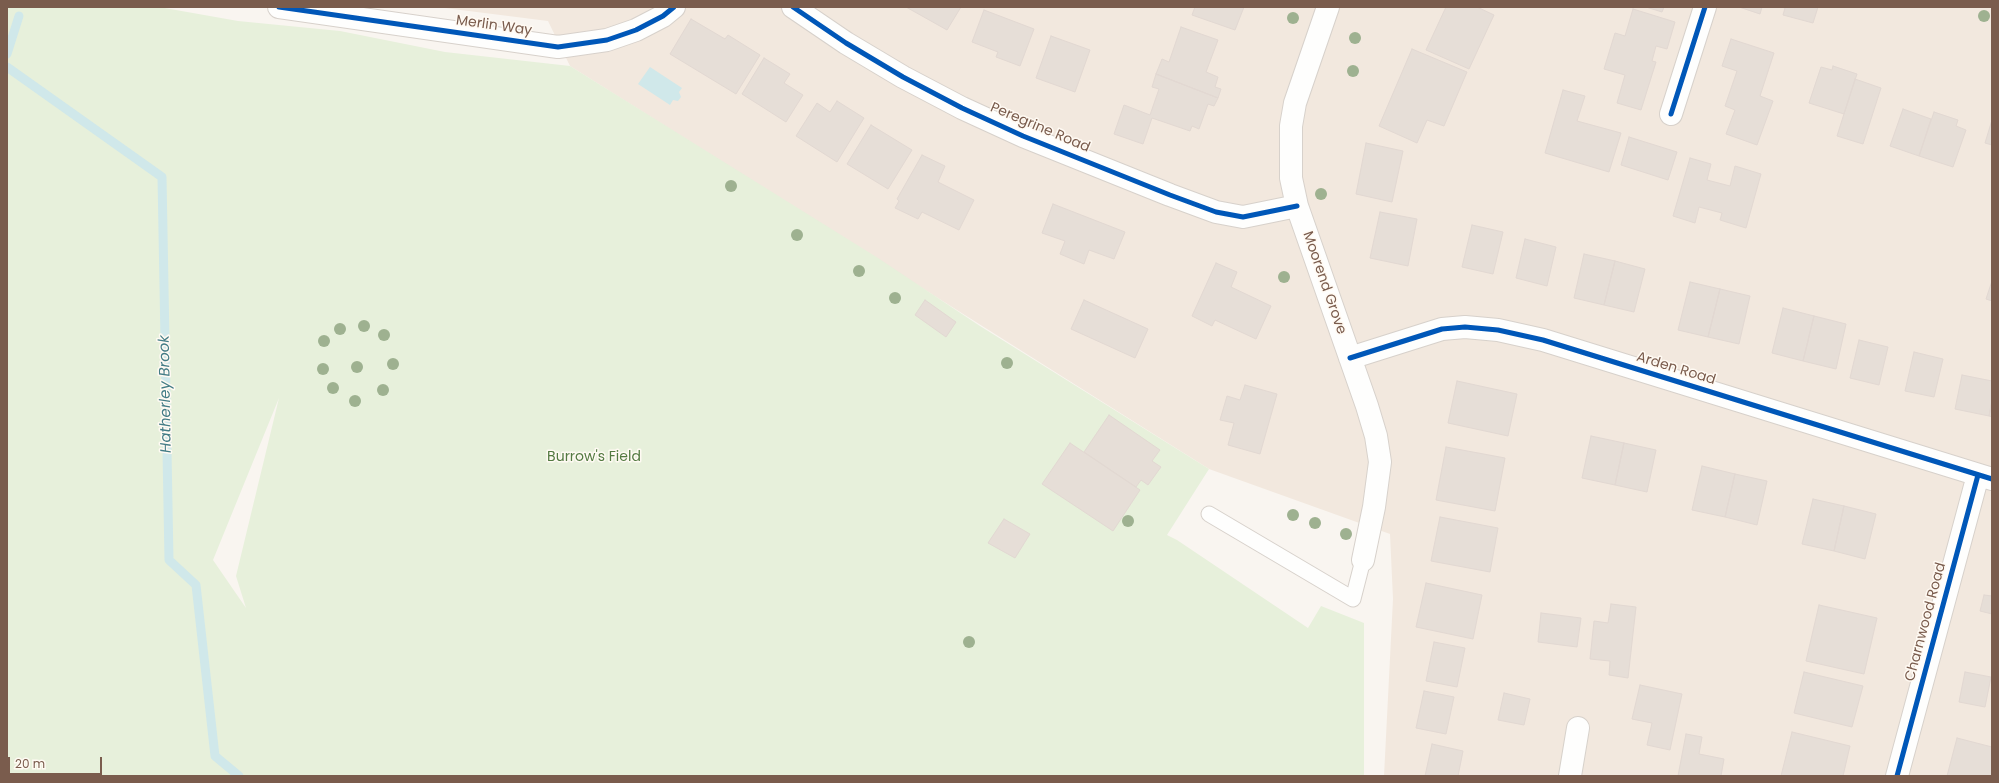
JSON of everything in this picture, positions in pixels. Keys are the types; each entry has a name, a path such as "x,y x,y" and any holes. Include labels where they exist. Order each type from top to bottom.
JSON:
{"street":[{"name":"Merlin Way","path":"279,7 558,47 607,40 636,30 663,16 674,7"},
{"name":"Peregrine Road","path":"793,7 846,43 903,77 962,108 1023,136 1162,192 1216,212 1243,217 1296,206"},
{"name":"Moorend Grove","path":"1328,7 1302,80 1291,126 1291,178 1296,206 1376,436 1380,462 1374,507 1363,560"},
{"path":"1671,114 1705,7"},
{"name":"Arden Road","path":"1350,358 1442,329 1465,327 1498,330 1543,340 1985,477"},
{"name":"Charnwood Road","path":"1897,776 1985,477"},
{"path":"1570,776 1578,728"}],"lane":[{"path":"1209,514 1353,599 1363,560"}],"shaded area":[{"path":"437,7 1992,7 1992,776 1384,776 1393,599 1390,534 1209,469 570,66 548,21"}],"green space":[{"name":"Burrow's Field","path":"7,7 159,7 238,21 340,31 445,52 570,66 878,258 980,326 1209,469 1167,535 1177,540 1308,628 1321,606 1364,623 1364,776 7,776","holes":["279,398 236,576 246,608 213,560"]}],"water":[{"path":"650,67 682,88 679,92 681,97 678,101 673,100 670,105 638,84"}],"building":[{"path":"906,7 961,7 947,30"},
{"path":"1195,7 1244,7 1235,30 1192,15"},
{"path":"1446,7 1477,7 1494,15 1469,69 1426,50"},
{"path":"1646,7 1664,7 1662,12"},
{"path":"1739,7 1762,7 1760,14"},
{"path":"1781,7 1818,7 1813,23 1783,15 1785,8"},
{"path":"1633,9 1675,22 1667,49 1656,46 1652,61 1656,62 1641,110 1617,103 1625,75 1604,69 1615,33 1625,36"},
{"path":"984,10 1034,29 1020,66 996,57 998,52 972,42"},
{"path":"691,19 725,39 728,35 760,55 736,94 670,54"},
{"path":"1181,27 1218,40 1206,72 1218,77 1215,87 1221,89 1218,98 1156,74 1162,59 1169,62"},
{"path":"1051,36 1090,50 1075,92 1036,78"},
{"path":"1731,39 1774,53 1760,96 1773,101 1757,145 1726,134 1735,110 1725,106 1737,71 1722,66"},
{"path":"1412,49 1467,72 1444,126 1427,120 1417,143 1379,126"},
{"path":"764,58 790,74 784,83 803,95 786,122 742,94"},
{"path":"1833,66 1857,74 1844,114 1809,103 1821,67 1832,70"},
{"path":"1156,74 1218,98 1214,106 1208,104 1199,129 1192,126 1190,131 1152,118 1143,144 1114,134 1124,105 1150,115 1159,89 1152,87"},
{"path":"1855,79 1881,88 1863,144 1837,136"},
{"path":"1563,90 1585,96 1577,121 1621,133 1609,172 1545,153"},
{"path":"837,101 864,118 837,162 796,136 817,103 830,112"},
{"path":"1903,109 1931,119 1919,156 1890,146"},
{"path":"1934,112 1958,120 1956,126 1966,130 1953,167 1919,156"},
{"path":"1992,120 1992,145 1985,143"},
{"path":"871,125 912,150 888,189 847,164"},
{"path":"1629,137 1677,152 1668,180 1621,165"},
{"path":"1366,143 1403,151 1392,202 1356,194"},
{"path":"922,155 945,166 938,182 974,200 959,230 922,212 918,219 895,208 899,201 897,199"},
{"path":"1690,158 1711,164 1707,180 1730,186 1735,166 1761,174 1746,228 1720,220 1722,213 1699,207 1695,223 1673,216"},
{"path":"1053,204 1125,232 1114,259 1089,250 1084,264 1060,254 1065,241 1042,233"},
{"path":"1380,212 1417,219 1408,266 1370,258"},
{"path":"1472,225 1503,232 1493,274 1462,267"},
{"path":"1525,239 1556,247 1547,286 1516,278"},
{"path":"1584,254 1615,261 1604,305 1574,298"},
{"path":"1615,261 1645,269 1634,312 1604,305"},
{"path":"1216,263 1237,272 1231,287 1271,306 1256,339 1215,320 1212,326 1192,316"},
{"path":"1992,281 1992,301 1986,299"},
{"path":"1690,282 1720,289 1708,337 1678,330"},
{"path":"1720,289 1750,296 1739,344 1708,337"},
{"path":"925,300 956,322 946,337 915,315"},
{"path":"1084,300 1148,329 1135,358 1071,329"},
{"path":"1783,308 1814,316 1803,361 1772,353"},
{"path":"1814,316 1846,324 1836,369 1803,361"},
{"path":"1859,340 1888,347 1879,385 1850,378"},
{"path":"1914,352 1943,359 1934,397 1905,391"},
{"path":"1962,375 1992,381 1992,401 1989,416 1955,409"},
{"path":"1457,381 1517,394 1508,436 1448,423"},
{"path":"1245,385 1277,394 1260,454 1228,445 1234,423 1220,420 1227,396 1240,400"},
{"path":"1992,401 1992,417 1989,416"},
{"path":"1109,415 1160,450 1152,461 1161,467 1148,485 1141,480 1136,487 1084,452"},
{"path":"1591,436 1624,443 1615,485 1582,478"},
{"path":"1070,443 1140,490 1113,531 1042,484"},
{"path":"1624,443 1656,450 1647,492 1615,485"},
{"path":"1446,447 1505,458 1495,511 1436,500"},
{"path":"1702,466 1735,474 1725,517 1692,510"},
{"path":"1735,474 1767,481 1757,525 1725,517"},
{"path":"1813,499 1844,506 1834,551 1802,544"},
{"path":"1844,506 1876,514 1865,559 1834,551"},
{"path":"1440,517 1498,528 1490,572 1431,561"},
{"path":"1004,519 1030,534 1015,558 988,543"},
{"path":"1426,583 1482,595 1473,639 1416,627"},
{"path":"1984,595 1992,596 1992,614 1980,611"},
{"path":"1611,604 1636,607 1628,678 1609,675 1610,661 1590,659 1594,621 1608,623"},
{"path":"1819,605 1877,618 1864,674 1806,661"},
{"path":"1541,613 1581,618 1577,647 1538,642"},
{"path":"1434,642 1465,648 1457,687 1426,681"},
{"path":"1804,672 1863,686 1852,727 1794,713"},
{"path":"1965,672 1991,677 1985,707 1959,702"},
{"path":"1640,685 1682,694 1670,750 1647,745 1652,723 1632,719"},
{"path":"1424,691 1454,697 1446,734 1416,728"},
{"path":"1504,693 1530,699 1524,725 1498,720"},
{"path":"1792,732 1850,746 1843,776 1781,776"},
{"path":"1686,734 1702,737 1699,754 1724,759 1721,776 1678,776"},
{"path":"1957,738 1992,747 1992,776 1947,776"},
{"path":"1432,744 1463,751 1458,776 1425,776"}],"waterway":[{"name":"Hatherley Brook","path":"7,54 19,16"},
{"name":"Hatherley Brook","path":"7,67 162,177 169,560 196,585 215,756 239,776"}],"cycle path":[{"path":"279,7 558,47 607,40 636,30 663,16 674,7"},
{"path":"793,7 846,43 903,77 962,108 1023,136 1170,195 1216,212 1243,217 1297,206"},
{"path":"1671,114 1705,7"},
{"path":"1350,358 1442,329 1465,327 1498,330 1543,340 1992,479"},
{"path":"1897,776 1978,475"}]}
